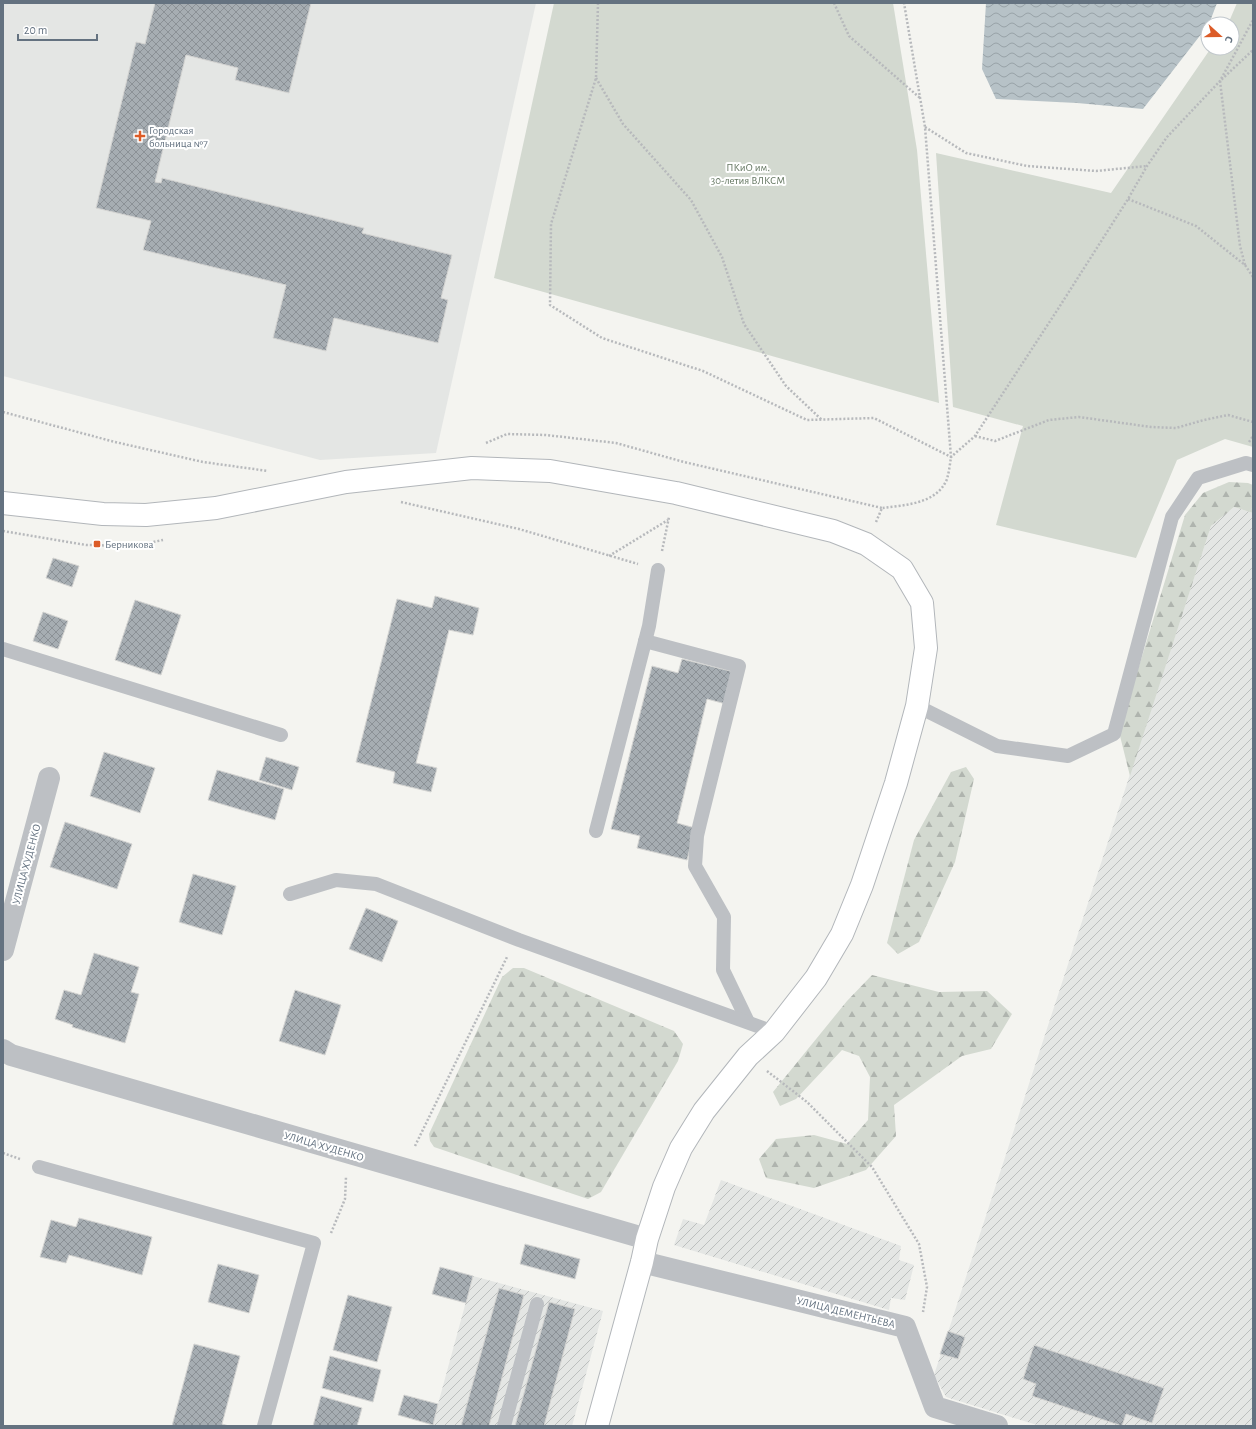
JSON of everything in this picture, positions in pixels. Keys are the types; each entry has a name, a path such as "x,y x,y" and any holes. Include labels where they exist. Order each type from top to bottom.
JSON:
{"main road":[{"path":"3,504 103,514 146,515 216,508 346,482 472,468 550,472 676,493 833,531 866,544 902,569 922,603 926,648 917,706 896,783 862,885 842,934 816,978 774,1032 748,1056 704,1111 681,1148 664,1187 647,1239 597,1426"}],"street":[{"name":"УЛИЦА ХУДЕНКО","path":"3,950 49,778"},
{"name":"УЛИЦА ХУДЕНКО","path":"3,1050 11,1055 404,1170 647,1239"},
{"name":"УЛИЦА ДЕМЕНТЬЕВА","path":"642,1262 905,1327 935,1407 997,1426"}],"lane":[{"path":"917,706 996,746 1068,756 1114,734 1172,517 1198,478 1246,463 1253,465"},
{"path":"596,831 649,626 658,570"},
{"path":"645,641 739,666 697,836 695,866 724,917 724,970 748,1022"},
{"path":"3,649 281,735"},
{"path":"290,894 336,880 376,884 519,940 774,1032"},
{"path":"39,1167 314,1243 264,1426"},
{"path":"504,1426 537,1304"}],"path":[{"path":"598,3 596,78 551,224 550,305 602,338 703,371 807,420 874,418 951,458"},
{"path":"834,3 849,36 920,98"},
{"path":"866,544 882,508 914,504 937,493 947,479 951,458 925,127 904,3"},
{"path":"1245,265 1240,246 1220,81 1253,20"},
{"path":"951,458 975,436 1058,309 1128,199 1147,166 1167,137 1220,81 1253,50"},
{"path":"596,78 623,124 691,200 722,257 744,324 786,386 822,420"},
{"path":"925,127 966,153 1027,166 1096,171 1147,166"},
{"path":"1128,199 1196,226 1245,265 1253,277"},
{"path":"975,436 995,441 1050,420 1079,417 1151,427 1176,428 1228,415 1253,422"},
{"path":"398,501 519,529 658,570"},
{"path":"608,556 668,520"},
{"path":"3,531 86,545 132,546 168,539"},
{"path":"404,1170 505,960 519,940"},
{"path":"748,1056 807,1102 872,1168 918,1244 927,1287 922,1318"},
{"path":"314,1243 331,1234 345,1200 346,1162 341,1151"}],"shaded area":[{"path":"3,3 536,3 436,453 320,460 3,376"},
{"path":"1234,507 1253,513 1253,1426 1040,1426 946,1397 934,1375 1211,526"},
{"path":"721,1180 901,1246 899,1260 914,1265 905,1300 891,1298 889,1310 674,1245 683,1219 704,1225"},
{"path":"473,1276 603,1311 572,1426 432,1426"}],"green space":[{"name":"ПКиО им. 30-летия ВЛКСМ","path":"554,3 893,3 917,150 939,403 494,278"},
{"path":"1237,3 1253,3 1253,447 1225,439 1177,460 1136,558 996,525 1023,426 953,407 936,153 1111,193 1205,56 1240,56 1240,16 1231,16"},
{"path":"1229,482 1248,483 1253,485 1253,513 1234,507 1211,526 1130,776 1119,732 1185,515 1203,493"},
{"path":"966,767 974,779 955,862 919,942 898,954 887,943 914,840 951,772"},
{"path":"513,968 524,968 674,1031 683,1044 678,1061 601,1192 588,1199 434,1147 430,1141 429,1134 502,977"},
{"path":"872,975 939,992 987,991 1012,1014 991,1049 962,1056 894,1105 896,1136 866,1170 814,1188 766,1178 759,1159 776,1139 814,1135 847,1144 868,1120 870,1077 859,1056 842,1050 796,1099 780,1106 773,1092 847,1001"}],"water":[{"path":"986,3 1217,3 1212,16 1200,16 1200,36 1143,109 1077,103 996,99 982,69"}],"building":[{"name":"Городская больница №7","path":"155,3 311,3 289,93 235,80 238,68 186,55 155,182 161,183 162,178 364,228 362,233 452,255 441,298 448,300 438,343 334,318 326,351 273,338 286,285 143,250 151,221 96,208 136,42 145,44"},
{"path":"53,558 79,566 72,587 46,578"},
{"path":"435,596 479,608 473,635 449,630 416,763 437,768 431,792 393,783 395,772 356,762 397,599 432,608"},
{"path":"135,600 181,615 161,675 115,660"},
{"path":"43,612 68,621 58,649 33,641"},
{"path":"682,659 734,672 726,704 707,699 677,823 695,828 687,860 637,848 640,836 611,829 652,666 678,673"},
{"path":"104,752 155,768 140,813 90,796"},
{"path":"266,757 299,767 292,790 259,780"},
{"path":"217,770 284,789 275,820 208,800"},
{"path":"65,822 132,844 117,889 50,867"},
{"path":"193,874 236,886 222,935 179,922"},
{"path":"366,908 398,921 382,962 349,949"},
{"path":"94,953 139,967 131,992 139,994 125,1043 72,1027 73,1025 55,1019 64,990 81,995"},
{"path":"295,990 341,1005 325,1055 279,1041"},
{"path":"79,1218 152,1237 142,1275 69,1255 66,1263 40,1257 51,1220 76,1227"},
{"path":"525,1244 580,1259 575,1279 520,1264"},
{"path":"218,1264 259,1275 249,1313 208,1302"},
{"path":"440,1267 473,1276 466,1303 432,1294"},
{"path":"499,1288 524,1295 489,1426 461,1426"},
{"path":"348,1295 392,1307 377,1362 333,1350"},
{"path":"549,1302 575,1309 544,1426 515,1426"},
{"path":"948,1331 965,1337 958,1359 940,1354"},
{"path":"194,1344 240,1356 222,1424 229,1426 172,1426"},
{"path":"1034,1345 1164,1388 1152,1423 1126,1414 1122,1426 1032,1396 1036,1384 1023,1379"},
{"path":"330,1356 381,1370 373,1402 322,1388"},
{"path":"404,1395 438,1404 433,1425 398,1415"},
{"path":"321,1396 362,1408 357,1426 313,1426"}],"place":[{"name":"Городская больница №7","path":"140,136"},
{"name":"Берникова","path":"97,544"}]}
